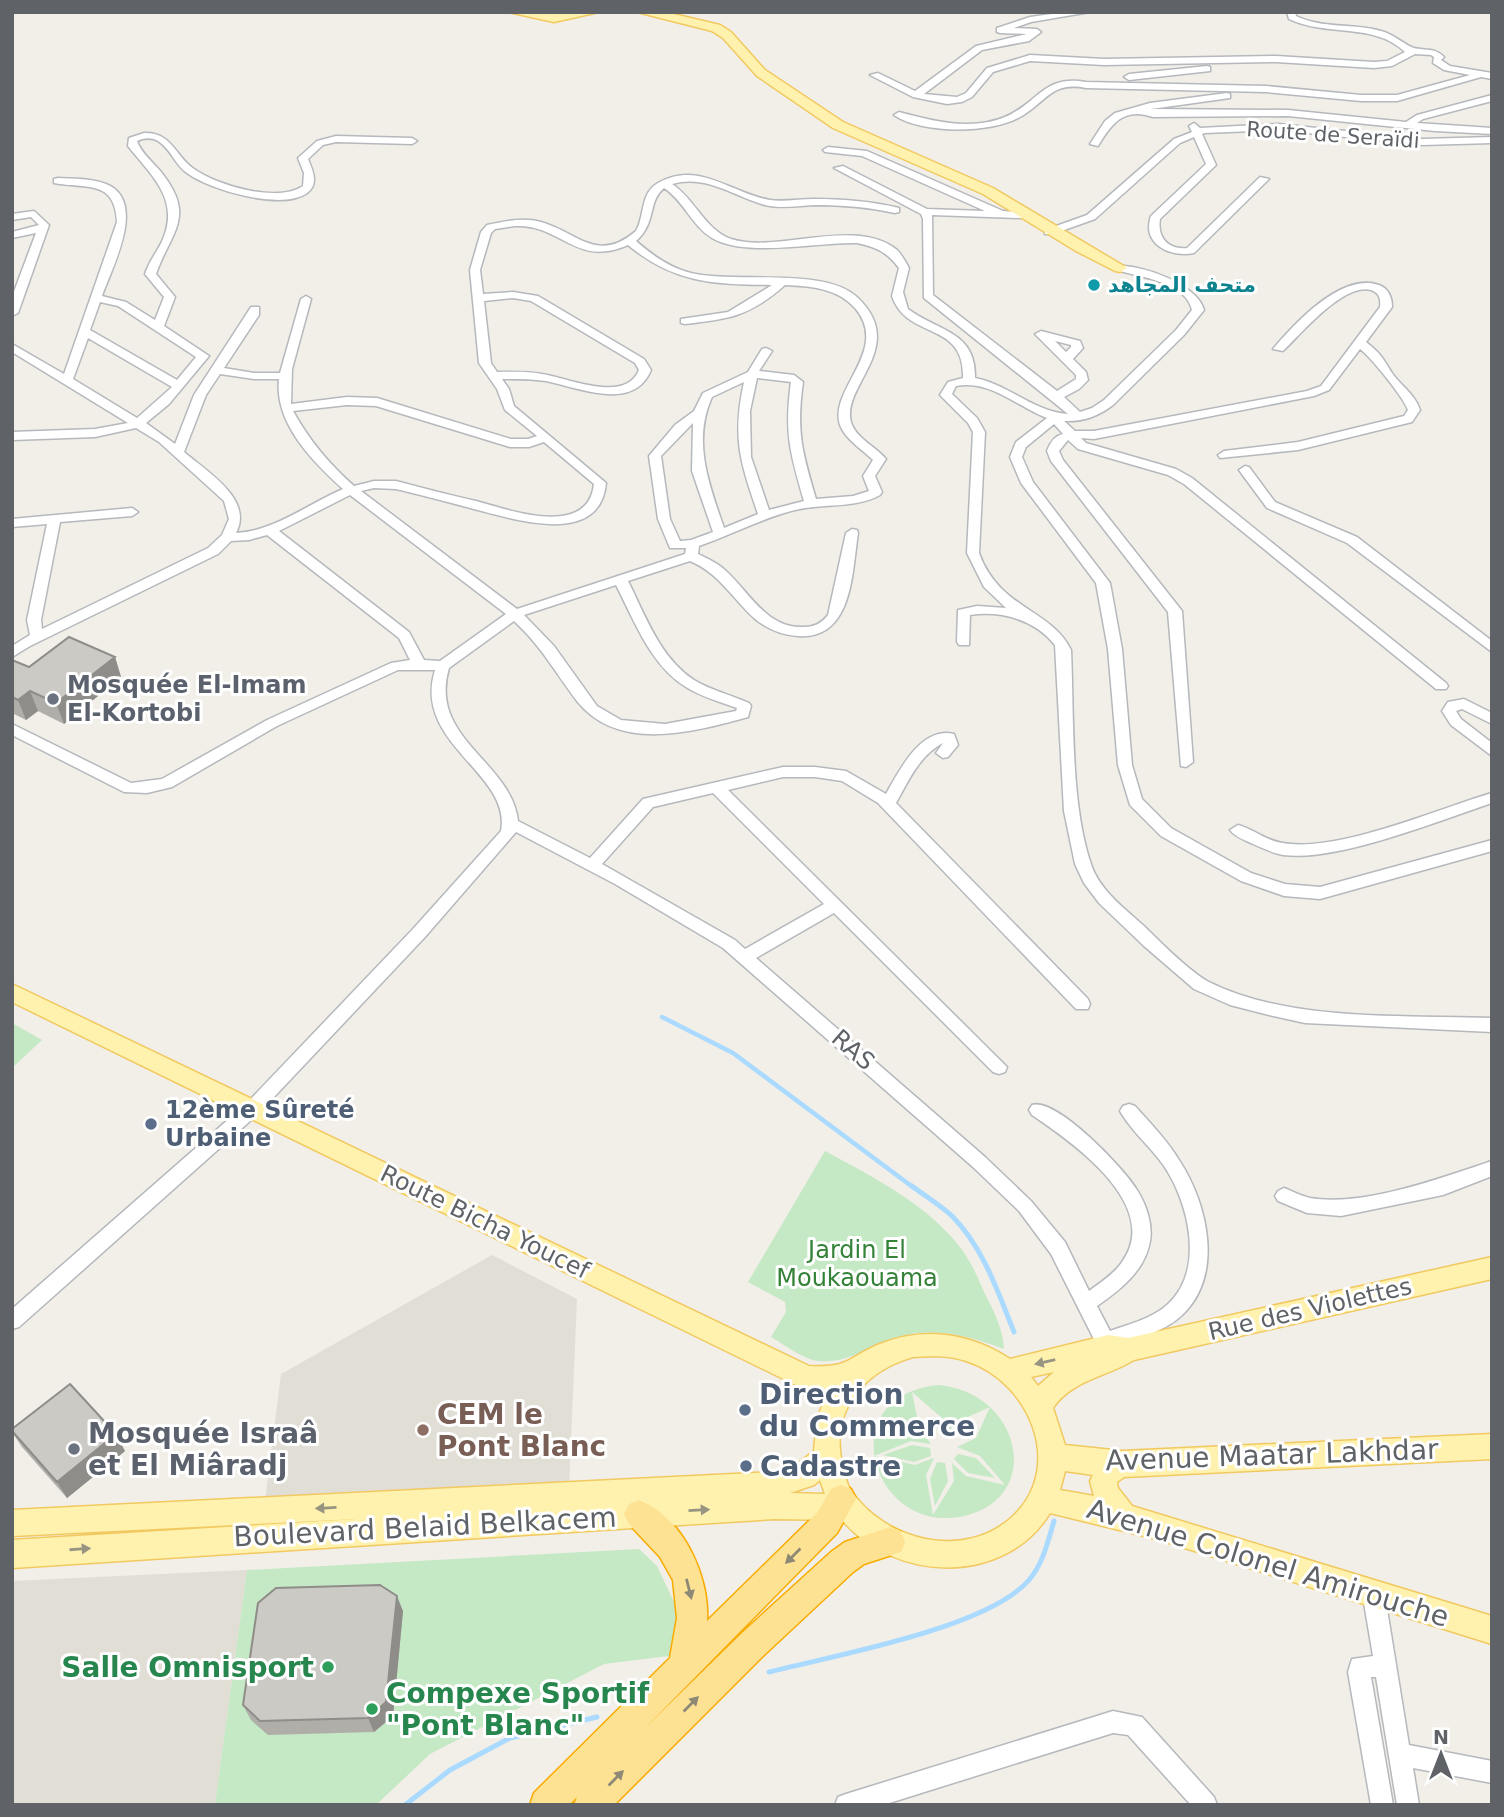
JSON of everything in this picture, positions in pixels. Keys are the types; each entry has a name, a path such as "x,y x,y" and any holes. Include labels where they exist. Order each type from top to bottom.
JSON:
{"highway":[{"path":"546,1805 843,1504"},
{"path":"639,1514 664,1535 682,1563 692,1595 693,1629 685,1664"},
{"path":"590,1805 752,1644 849,1557 873,1545 890,1542"}],"main road":[{"path":"514,12 554,18 593,12"},
{"path":"643,12 695,21 716,28 727,36 761,73 838,125 979,187 1087,256 1119,268"},
{"path":"979,187 1053,233"},
{"name":"Route Bicha Youcef","path":"12,992 807,1378"},
{"name":"Rue des Violettes","path":"1114,1349 1492,1268"},
{"path":"913,1345 947,1345 980,1354 1009,1371 1026,1387 1039,1406 1048,1429 1053,1454 1051,1477 1043,1499 1023,1526 995,1546 961,1555 925,1554 890,1542 872,1531 843,1504 827,1457 826,1435 830,1413 840,1392 856,1373 882,1355 913,1345"},
{"path":"1009,1371 1114,1349"},
{"path":"1039,1406 1048,1390 1067,1375 1114,1349"},
{"path":"807,1378 833,1379 856,1373"},
{"path":"807,1378 824,1399 830,1413"},
{"name":"Avenue Maatar Lakhdar","path":"1053,1454 1074,1461 1122,1464 1492,1446"},
{"name":"Boulevard Belaid Belkacem","path":"12,1523 774,1485 804,1476 827,1457"},
{"path":"1122,1464 1106,1477 1104,1491 1124,1517"},
{"name":"Avenue Colonel Amirouche","path":"1043,1499 1124,1517 1374,1597 1492,1630"},
{"name":"Boulevard Belaid Belkacem","path":"12,1554 639,1514 843,1504"}],"street":[{"path":"916,95 979,48 1026,39 1037,32 1000,30 1030,20 1086,12"},
{"path":"1291,12 1292,17 1300,22 1317,27 1394,38 1410,51"},
{"path":"875,75 916,95 935,100 959,100 969,95 990,70 1030,58 1104,62 1298,61 1390,64 1410,51 1433,52 1438,57 1437,62 1444,67 1492,76"},
{"path":"899,115 929,124 964,127 985,125 1016,116 1050,87 1077,82 1298,61"},
{"path":"1077,82 1086,85 1266,89 1361,98 1397,98 1480,75"},
{"path":"1095,144 1107,120 1119,114 1145,110 1150,106 1266,89"},
{"path":"1408,125 1420,117 1492,98"},
{"path":"1145,110 1153,114 1289,113 1492,131"},
{"path":"1229,113 1194,125 1195,133 1211,160 1211,165 1155,218 1153,228 1163,246 1177,252 1190,251 1264,179"},
{"name":"Route de Seraïdi","path":"1053,233 1094,220 1115,197 1177,141 1195,133 1225,128 1279,127 1430,143 1492,140"},
{"path":"158,327 170,297 150,274 169,238 175,213 171,193 133,146 132,140 139,136 154,135 168,142 189,171 211,181 258,195 288,197 305,192 309,185 308,169 303,158 320,143 337,139 412,141"},
{"path":"828,150 864,153 1003,215"},
{"path":"839,168 925,212 1021,215"},
{"path":"227,537 247,537 352,489 369,484 388,484 534,520 554,522 577,517 593,505 600,493 600,483 509,407 503,389 485,363 475,270 486,232 494,226 538,225 573,244 594,249 610,249 630,242 641,232 650,213 656,189 664,184 695,177 769,203 850,202 895,210"},
{"path":"58,181 98,184 113,192 121,203 122,222 67,382"},
{"path":"664,184 675,189 712,235 722,240 764,245 842,239 869,243 890,251 904,268 897,293 899,304 964,348 972,368 970,379"},
{"path":"925,212 928,219 928,296 1056,396 1078,417"},
{"path":"12,217 34,214 44,225 12,313"},
{"path":"12,235 42,229"},
{"path":"12,1321 252,1109 419,933 508,833 512,824 501,791 457,741 438,687 443,666 514,614 620,579 765,516 811,503 860,499 876,492 869,476 880,459 846,426 844,410 872,347 869,320 853,298 829,286 691,277 665,267 630,242"},
{"path":"1119,268 1186,290 1196,299 1198,310 1103,406 1078,417 1055,418 1040,414 981,381 970,379 952,384 946,395 973,421 979,432 973,553 983,578 1021,613 1052,633 1064,650 1071,811 1088,879 1150,942 1200,985 1237,1000 1269,1009 1317,1017 1492,1026"},
{"path":"685,321 731,314 782,282"},
{"path":"12,284 25,283"},
{"path":"1186,762 1175,611 1054,456 1053,451 1058,441 1069,435 1094,435 1310,394 1325,388 1387,302 1381,291 1367,285 1341,291 1279,349"},
{"path":"477,298 513,295 534,298 640,361 645,370 643,379 634,386 611,391 546,377 493,376"},
{"path":"12,436 103,431 137,423 162,403 203,356 122,304 96,298"},
{"path":"306,299 286,376 286,408 293,424 316,457 352,489 514,614 543,641 595,713 616,723 643,729 687,728 743,714 744,706 688,683 675,671 660,652 620,579"},
{"path":"177,452 200,395 255,309"},
{"path":"84,331 177,385"},
{"path":"1224,455 1298,446 1408,419 1414,410 1411,401 1387,374 1378,357 1360,343"},
{"path":"12,347 163,439 230,500 235,519 227,537 201,557 12,653"},
{"path":"765,516 745,457 744,411 752,374 766,351"},
{"path":"1056,396 1076,387 1082,380 1082,374 1067,358"},
{"path":"217,370 254,376 286,376"},
{"path":"720,535 698,471 699,413 707,395 752,374 794,378 797,382 792,418 796,452 811,503"},
{"path":"286,408 347,401 377,402 510,443 529,443 545,437"},
{"path":"699,413 680,428 655,456 664,519 675,545 692,550 721,571 765,623 791,632 817,631 832,621 838,606 852,533"},
{"path":"1055,418 1082,446 1172,472 1188,481 1441,686"},
{"path":"1055,418 1020,445 1017,451 1018,464 1027,483 1103,583 1115,649 1125,765 1135,801 1166,832 1246,877 1284,890 1320,892 1492,845"},
{"path":"1245,470 1271,505 1352,540 1492,648"},
{"path":"12,523 132,512"},
{"path":"37,638 34,620 54,519"},
{"path":"268,529 404,635 419,664"},
{"path":"964,642 962,613 973,609 1006,615 1021,613"},
{"path":"12,729 129,788 147,788 167,783 272,723 396,666 443,666"},
{"path":"1492,719 1464,704 1453,705 1449,711 1456,722 1492,751"},
{"path":"888,803 919,754 938,740 949,737 951,745 943,753"},
{"path":"592,865 648,803 783,772 846,776 888,803 1082,1004"},
{"path":"716,787 999,1067"},
{"path":"1238,830 1282,849 1302,850 1349,841 1492,798"},
{"name":"RAS","path":"512,824 592,865 729,944 744,957 1025,1206 1058,1248 1086,1304 1114,1349"},
{"path":"744,957 835,905"},
{"path":"1038,1110 1075,1134 1100,1156 1137,1204 1141,1220 1139,1250 1133,1263 1123,1275 1086,1304"},
{"path":"1114,1349 1175,1310 1188,1296 1196,1279 1199,1261 1191,1206 1176,1171 1129,1111"},
{"path":"1284,1196 1307,1205 1341,1208 1443,1187 1492,1168"},
{"path":"1374,1597 1408,1805"},
{"path":"1382,1805 1359,1672 1360,1667 1385,1666"},
{"path":"846,1805 1122,1721 1134,1725 1199,1801"},
{"path":"1399,1754 1492,1772"}],"shaded area":[{"name":"CEM le Pont Blanc","path":"492,1255 577,1299 569,1487 265,1501 281,1374"},
{"path":"247,1570 215,1805 12,1805 12,1581"}],"green space":[{"path":"12,1023 42,1040 12,1068"},
{"name":"Jardin El Moukaouama","path":"825,1151 918,1206 949,1235 963,1251 978,1278 998,1321 1004,1349 967,1337 915,1333 892,1339 852,1356 819,1361 801,1355 771,1337 786,1312 785,1302 748,1282"},
{"path":"939,1385 967,1392 990,1407 954,1423 946,1438 942,1418 912,1392"},
{"path":"912,1392 919,1427 931,1444 911,1441 875,1455 874,1436 884,1413 905,1394"},
{"path":"990,1407 1004,1425 1013,1447 1013,1469 1006,1489 989,1506 964,1516 932,1517 906,1506 887,1486 875,1456 915,1465 934,1458 926,1475 933,1515 954,1481 952,1463 966,1476 1005,1485 980,1456 957,1447 976,1438"},
{"path":"912,1445 930,1448 931,1456 914,1462 883,1455"},
{"path":"958,1454 976,1458 995,1478 968,1473 954,1459"},
{"path":"937,1462 945,1463 948,1481 935,1506 930,1479"},
{"name":"Compexe Sportif \"Pont Blanc\"","path":"639,1549 657,1566 681,1617 677,1655 604,1664 430,1754 376,1805 215,1805 247,1570"}],"building":[{"path":"69,637 115,657 56,703 30,691 18,700 12,697 12,660 29,667"},
{"name":"Mosquée Israâ et El Miâradj","path":"70,1384 116,1434 57,1482 12,1429"},
{"name":"Salle Omnisport","path":"380,1585 397,1596 386,1702 368,1718 260,1721 243,1705 258,1603 276,1588"}],"waterway":[{"path":"662,1017 733,1053 914,1188"},
{"path":"912,1186 952,1216 973,1242 989,1271 1014,1332"},
{"path":"769,1672 908,1638 946,1626 1009,1597 1034,1574 1054,1521"},
{"path":"405,1805 450,1770 510,1738 597,1717"}],"place":[{"name":"متحف المجاهد","path":"1094,285"},
{"name":"Mosquée El-Imam El-Kortobi","path":"53,699"},
{"name":"12ème Sûreté Urbaine","path":"151,1124"},
{"name":"Direction du Commerce","path":"745,1410"},
{"name":"CEM le Pont Blanc","path":"423,1430"},
{"name":"Mosquée Israâ et El Miâradj","path":"74,1449"},
{"name":"Cadastre","path":"746,1466"},
{"name":"Salle Omnisport","path":"328,1667"},
{"name":"Compexe Sportif \"Pont Blanc\"","path":"372,1709"}]}
